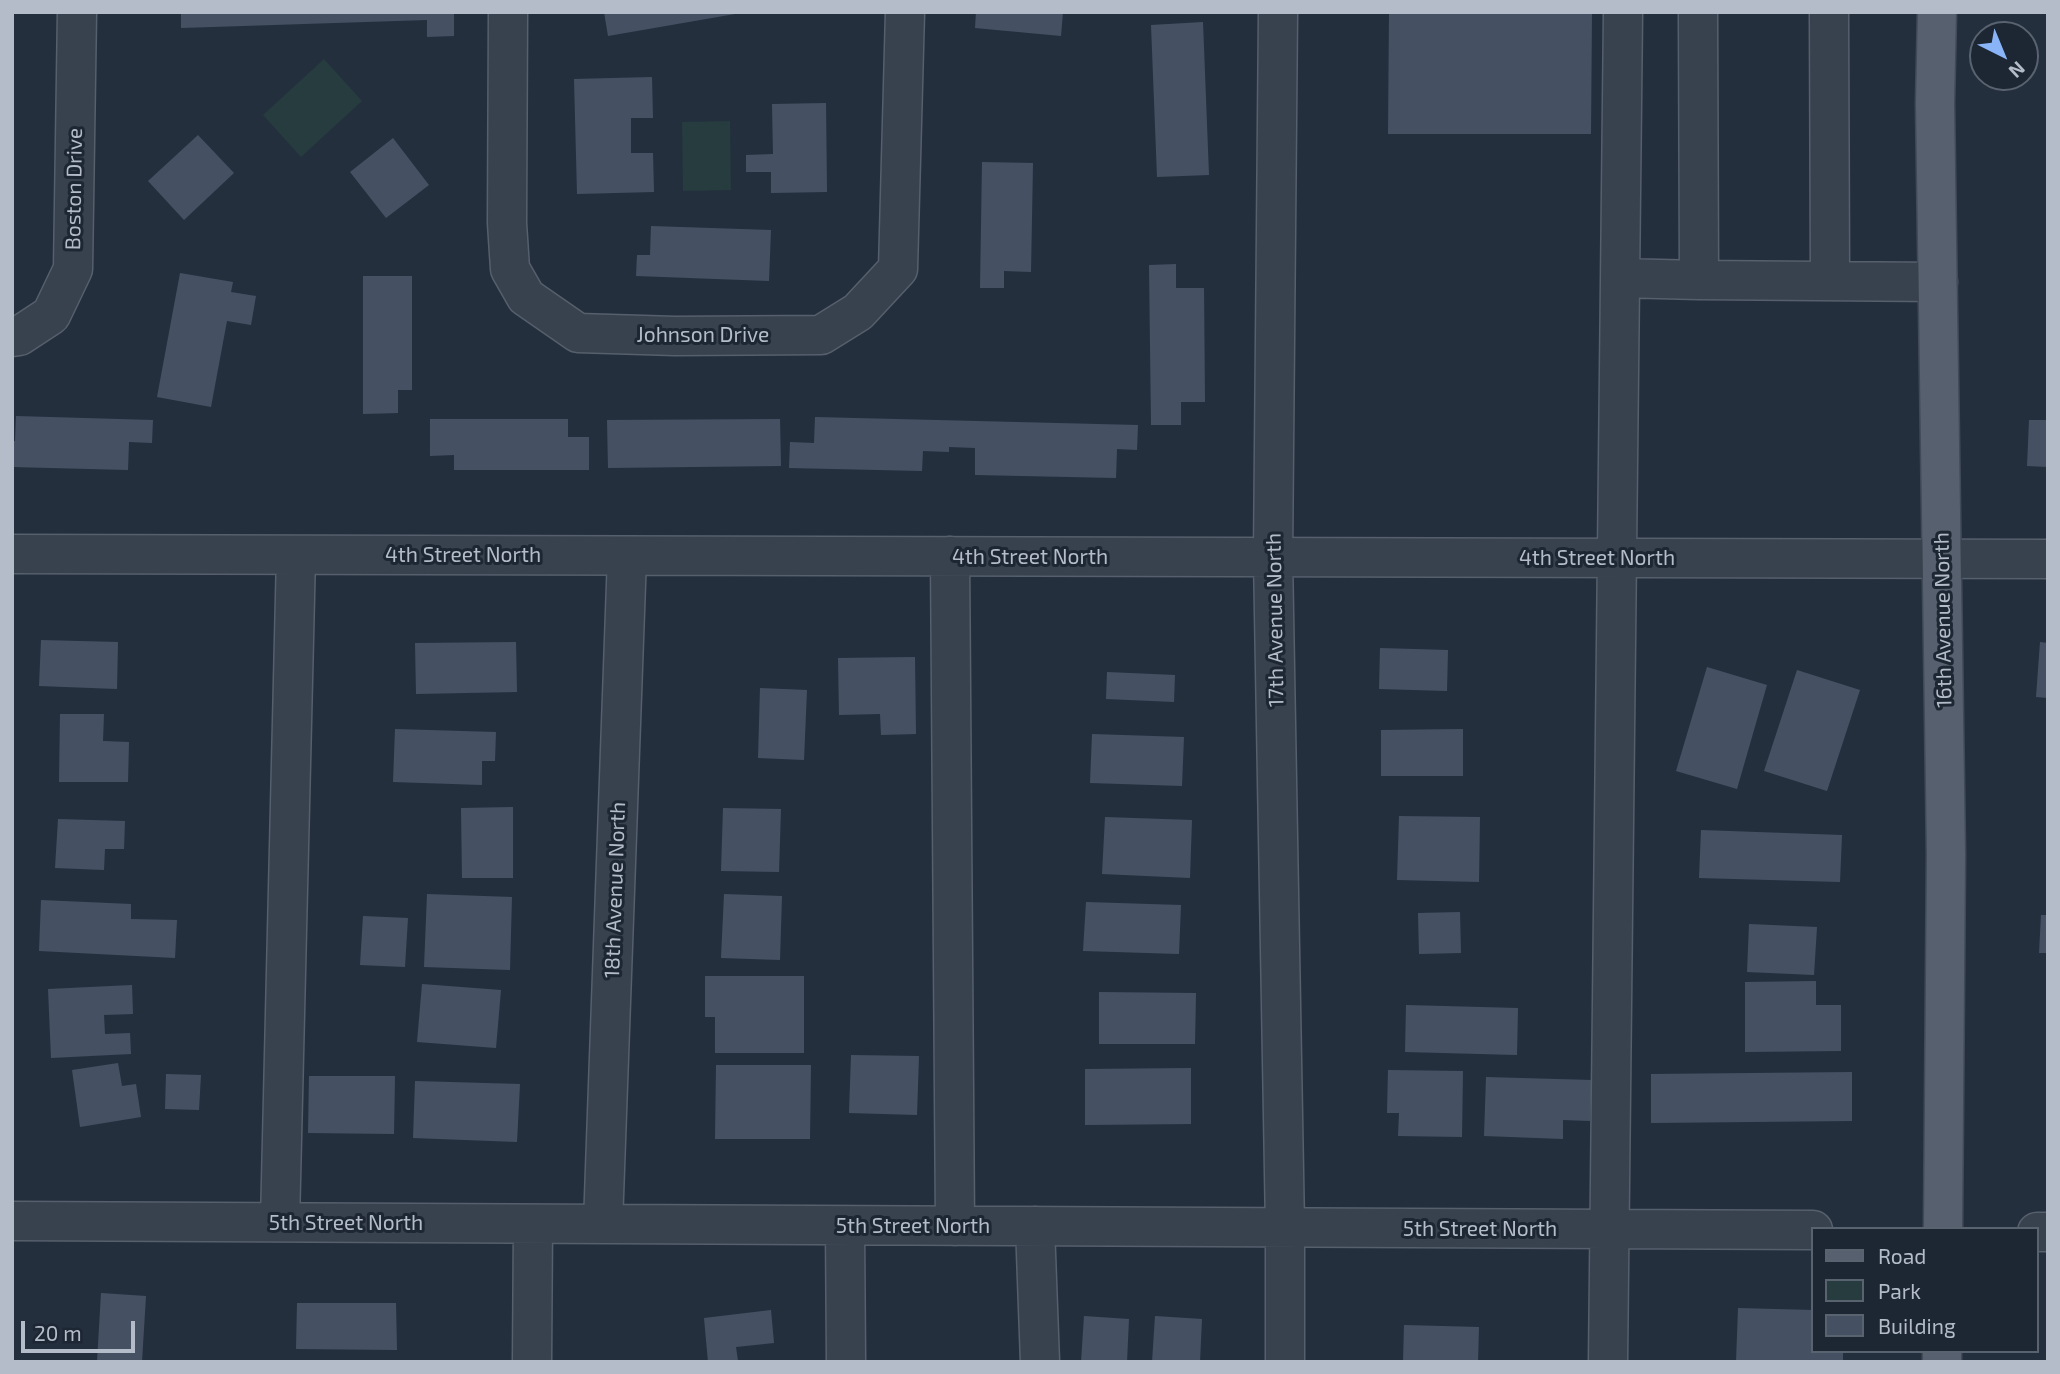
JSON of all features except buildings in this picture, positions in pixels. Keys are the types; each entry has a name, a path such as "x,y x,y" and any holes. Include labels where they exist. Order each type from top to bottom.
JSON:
{"main road":[{"name":"16th Avenue North","path":"1937,12 1935,103 1945,854 1943,1227"}],"street":[{"name":"Boston Drive","path":"12,337 19,336 51,315 73,269 77,12"},
{"name":"Johnson Drive","path":"508,12 507,223 510,269 526,297 578,333 675,336 821,335 858,312 898,269 905,12"},
{"name":"17th Avenue North","path":"1278,12 1273,557 1285,1362"},
{"path":"1608,1362 1623,12"},
{"path":"1698,12 1699,280"},
{"path":"1829,12 1830,281"},
{"path":"1620,278 1938,282"},
{"name":"4th Street North","path":"12,554 2048,559"},
{"path":"280,1222 296,555"},
{"name":"18th Avenue North","path":"603,1224 627,556"},
{"path":"950,556 955,1226"},
{"name":"5th Street North","path":"12,1221 1812,1230"},
{"path":"532,1362 533,1224"},
{"path":"845,1226 846,1362"},
{"path":"1035,1226 1040,1362"}],"green space":[{"path":"324,59 362,101 301,157 263,115"},
{"path":"730,121 731,190 683,191 682,122"}]}
